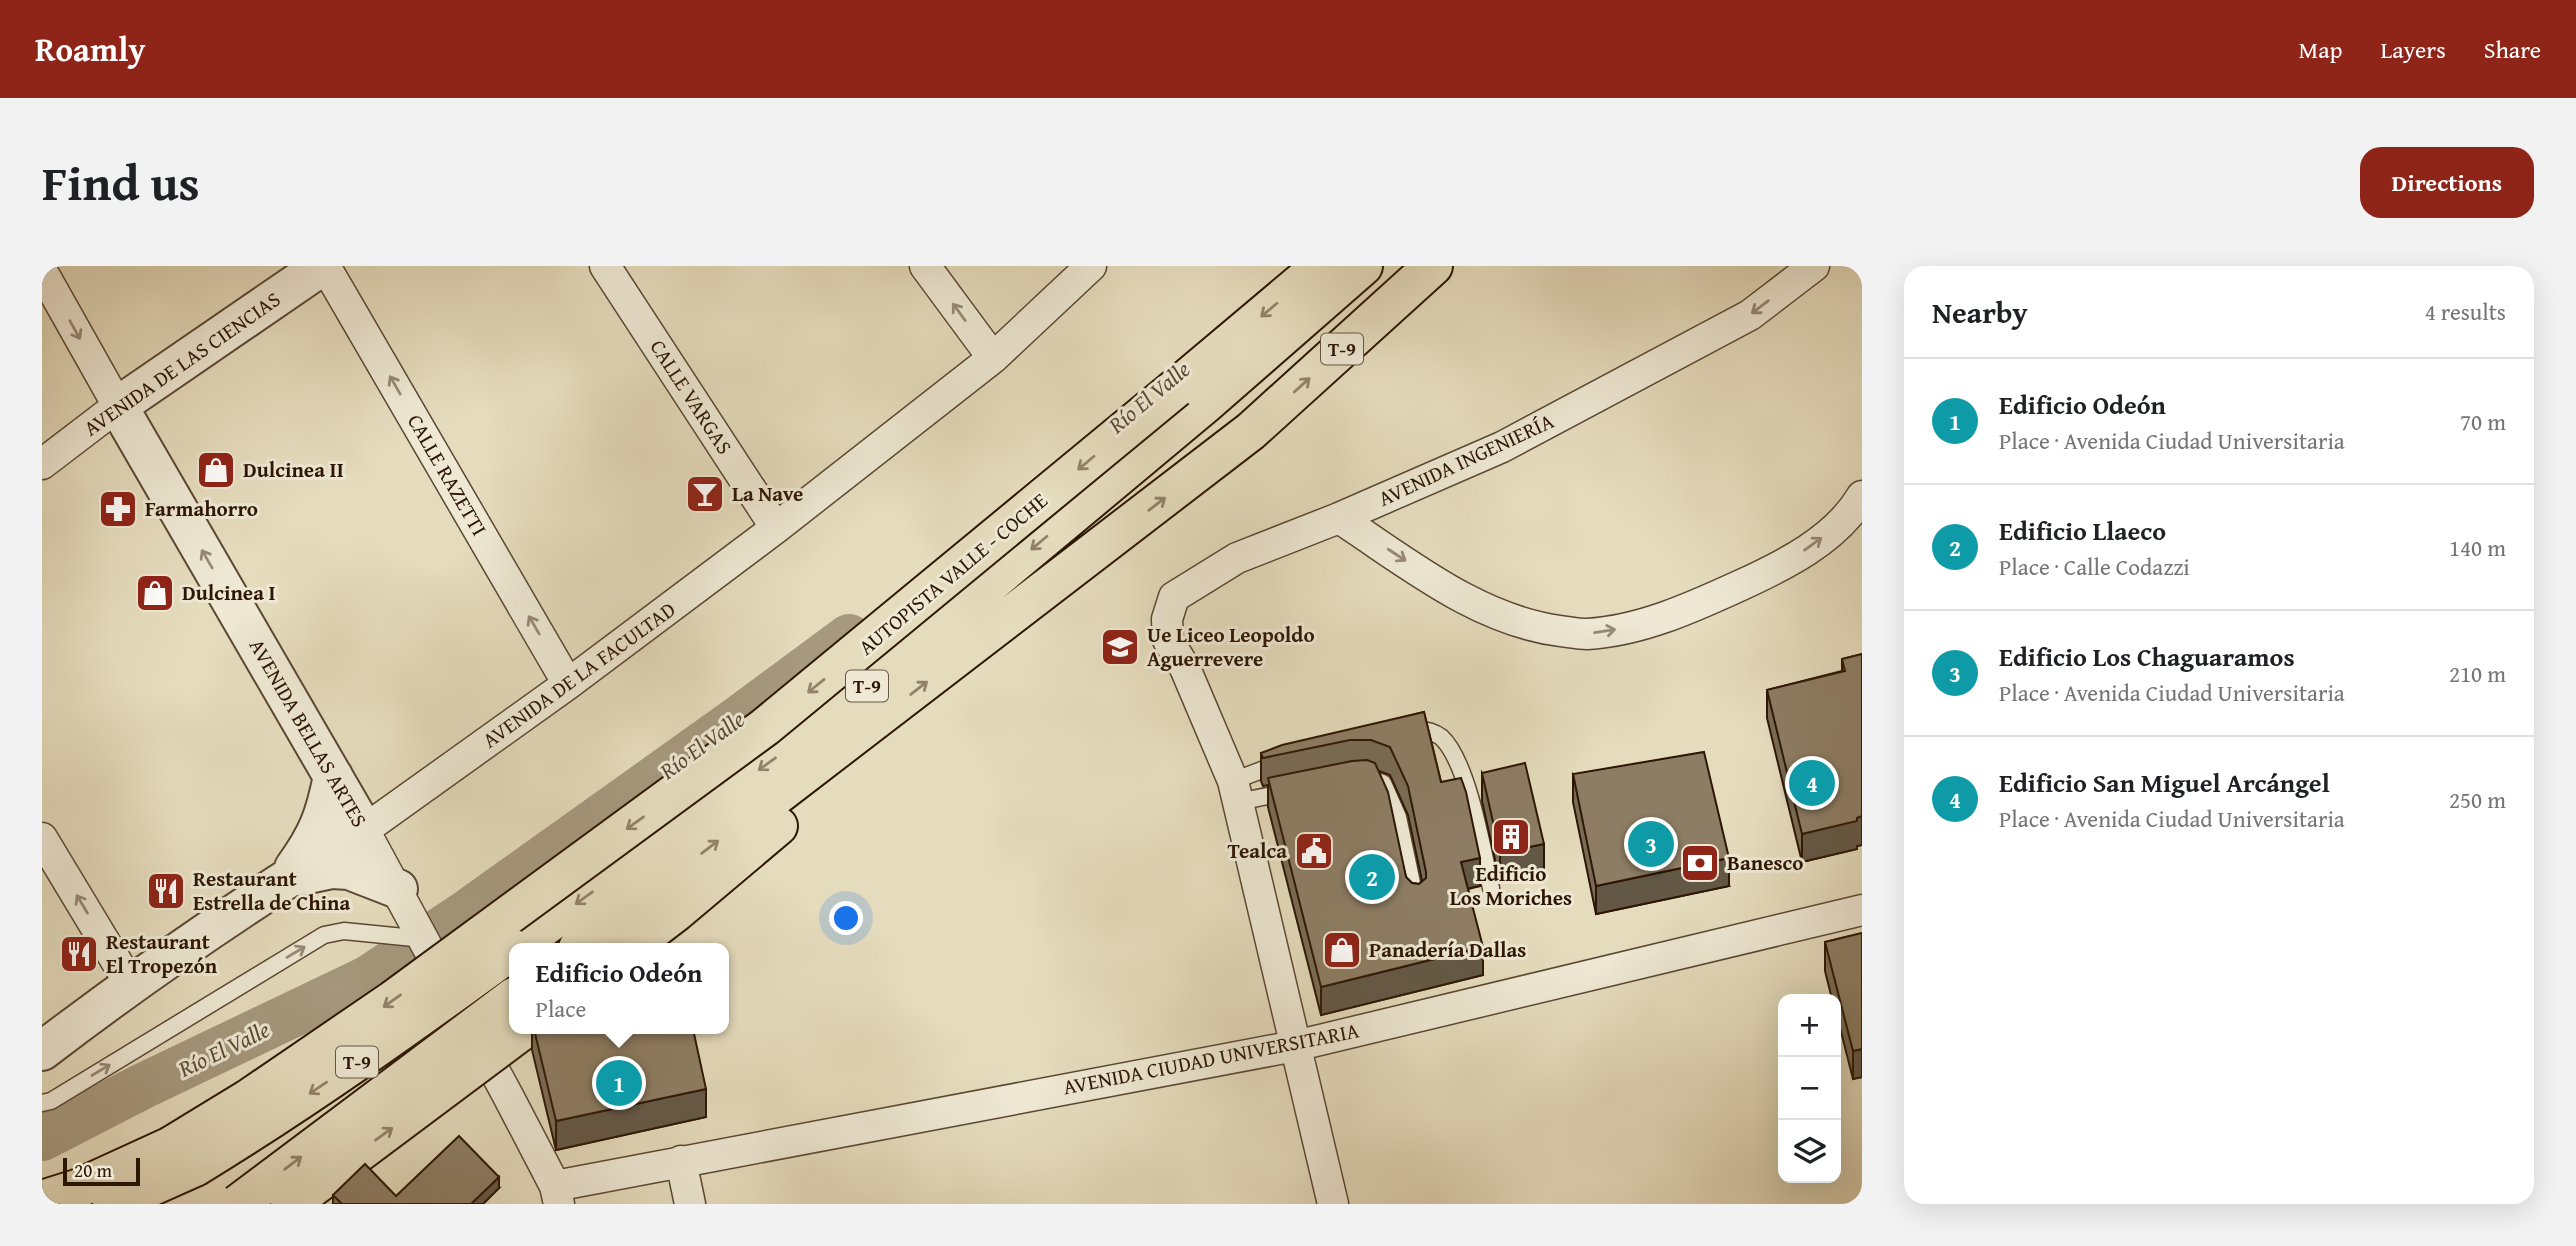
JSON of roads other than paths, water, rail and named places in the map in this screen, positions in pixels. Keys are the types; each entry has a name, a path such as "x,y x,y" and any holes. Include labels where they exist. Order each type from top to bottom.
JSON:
{"highway":[{"name":"AUTOPISTA VALLE - COCHE","path":"523,943 789,748 900,659 1190,397 1321,266"},
{"name":"AUTOPISTA VALLE - COCHE","path":"42,1200 76,1189 171,1146 248,1099 393,1000 765,727 1363,266"},
{"name":"T-9","path":"585,943 1251,431 1433,266"},
{"path":"636,943 807,801 845,744"},
{"name":"AUTOPISTA VALLE - COCHE","path":"112,1204 195,1167 272,1120 417,1021 509,953"},
{"name":"T-9","path":"238,1204 509,1001"},
{"path":"290,1204 517,1034"}],"street":[{"name":"AVENIDA DE LAS CIENCIAS","path":"42,464 118,406 324,266"},
{"name":"CALLE RAZETTI","path":"324,266 568,684"},
{"name":"CALLE VARGAS","path":"605,266 776,528"},
{"path":"925,266 993,358"},
{"name":"AVENIDA DE LA FACULTAD","path":"42,1051 130,984 286,878 364,830 568,684 776,528 993,358 1091,266"},
{"name":"AVENIDA INGENIERÍA","path":"1235,792 1185,668 1168,640 1167,619 1174,597 1237,558 1339,518 1502,447 1750,315 1814,266"},
{"name":"AVENIDA BELLAS ARTES","path":"42,271 398,889 557,1195"},
{"path":"1339,518 1483,609 1540,628 1586,634 1628,628 1684,611 1783,566 1833,530 1855,508 1862,496"},
{"path":"286,878 319,829 333,776"},
{"path":"1235,792 1333,1204"},
{"path":"42,838 130,984"},
{"path":"286,878 332,869 349,870 398,889"},
{"name":"AVENIDA CIUDAD UNIVERSITARIA","path":"557,1195 681,1161 1295,1046 1862,910"},
{"path":"681,1161 690,1204"}],"lane":[{"path":"1389,733 1424,729 1441,737 1459,764 1476,818 1491,888"},
{"path":"1235,792 1291,759"},
{"path":"1360,779 1383,783 1398,817 1416,902"},
{"path":"1235,792 1301,789"},
{"path":"42,1103 51,1101 324,935 344,931 424,939"}],"waterway":[{"name":"Río El Valle","path":"42,1138 143,1086 369,978 465,914 849,637"}],"place":[{"name":"Dulcinea II","path":"216,470"},
{"name":"La Nave","path":"705,494"},
{"name":"Farmahorro","path":"118,509"},
{"name":"Dulcinea I","path":"155,593"},
{"name":"Ue Liceo Leopoldo Aguerrevere","path":"1120,647"},
{"name":"Edificio San Miguel Arcángel","path":"1812,783"},
{"name":"Edificio Los Moriches","path":"1511,837"},
{"name":"Edificio Los Chaguaramos","path":"1651,844"},
{"name":"Tealca","path":"1314,851"},
{"name":"Banesco","path":"1700,863"},
{"name":"Edificio Llaeco","path":"1372,877"},
{"name":"Restaurant Estrella de China","path":"166,891"},
{"name":"Panadería Dallas","path":"1342,950"},
{"name":"Restaurant El Tropezón","path":"79,954"},
{"name":"Edificio Odeón","path":"619,1083"}]}
